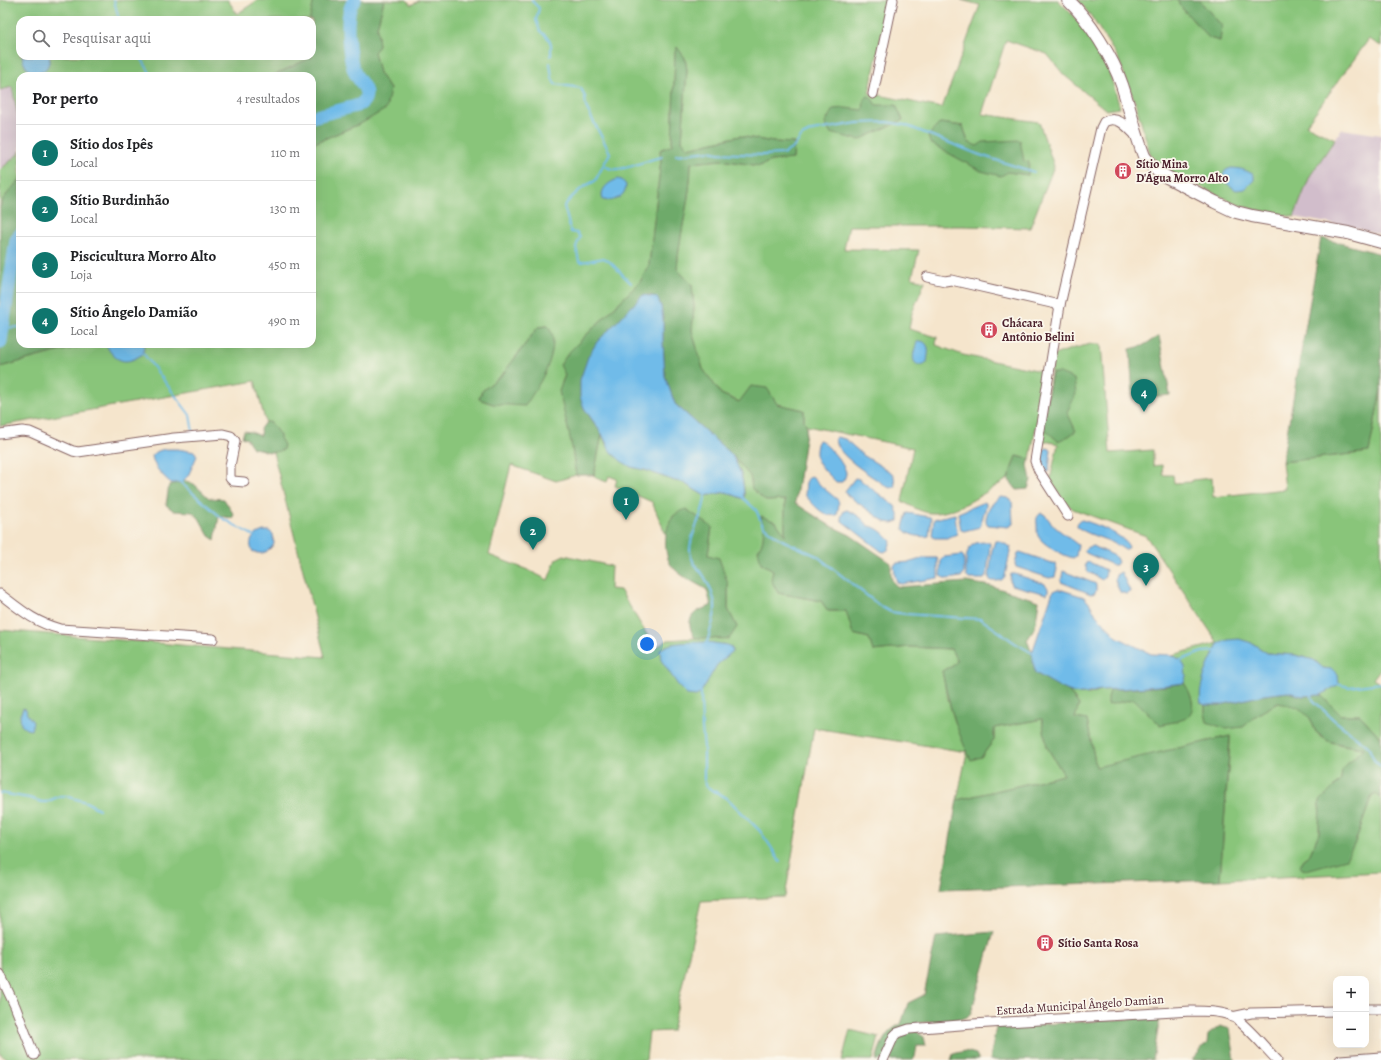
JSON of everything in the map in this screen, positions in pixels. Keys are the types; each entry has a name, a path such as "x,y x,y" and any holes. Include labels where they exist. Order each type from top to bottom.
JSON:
{"main road":[{"path":"1068,0 1086,20 1112,62 1121,84 1144,156 1156,170 1208,199 1236,212 1348,233 1381,242"}],"street":[{"path":"872,94 893,0"},
{"path":"1068,516 1039,471 1035,460 1060,305 1101,128 1104,122 1115,119 1138,138"},
{"path":"927,277 945,281 951,280 1060,305"},
{"path":"0,434 22,431 30,432 74,451 82,452 174,438 223,434 231,436 235,441 230,466 230,478 244,482"},
{"path":"0,594 32,618 45,625 60,629 213,639"},
{"path":"0,974 15,1006 34,1055"},
{"path":"1369,1010 1381,1009"},
{"path":"1232,1017 1251,1013 1333,1010"},
{"name":"Estrada Municipal Ângelo Damian","path":"883,1060 894,1036 897,1033 909,1029 1160,1012 1204,1011 1220,1013 1232,1017 1243,1025 1277,1060"},
{"path":"1340,1060 1381,1057"}],"shaded area":[{"path":"12,87 16,106 16,156 0,170 0,90"},
{"path":"1342,129 1381,135 1381,235 1350,227 1294,217 1310,176"}],"green space":[{"path":"0,0 228,0 237,14 258,0 314,0 311,16 16,16 16,60 306,60 280,72 16,72 16,106 12,87 0,90"},
{"path":"314,0 384,0 377,27 379,46 374,52 379,73 390,89 386,109 362,123 316,142 316,72 280,72 306,60 316,60 316,16 310,16"},
{"path":"384,0 407,0 411,5 420,0 889,0 869,93 942,108 980,5 961,0 1058,0 1072,14 1101,55 1114,86 1120,108 1106,110 1064,75 1047,54 1006,40 982,114 1039,122 1054,166 1030,228 963,226 849,226 844,249 919,250 912,278 925,281 912,313 909,329 937,337 936,345 963,355 1046,372 1030,459 1016,456 1008,479 968,503 946,511 935,513 925,512 902,501 913,448 807,426 804,421 804,410 777,404 751,386 740,402 721,394 703,369 692,331 694,307 692,285 677,269 689,189 691,163 721,160 760,166 771,161 793,159 794,143 773,142 740,136 688,148 682,141 687,70 685,58 677,48 675,52 672,145 660,151 661,160 649,265 640,282 569,352 565,375 562,382 576,475 556,481 511,465 489,555 528,570 548,580 556,559 564,555 611,566 610,589 620,590 655,648 668,640 695,638 737,627 728,609 728,584 708,555 712,527 673,516 666,535 652,502 615,486 617,479 609,476 607,482 596,478 594,475 602,434 606,444 631,467 682,482 705,496 726,492 744,499 744,487 741,476 732,455 750,476 766,501 785,500 785,536 761,517 764,534 761,563 773,570 778,593 821,601 828,611 847,611 853,634 869,638 873,651 909,647 951,649 957,661 953,666 942,671 947,696 955,722 981,757 994,740 994,728 1042,719 1047,747 1064,775 957,800 967,752 814,728 785,897 701,901 672,1031 649,1032 646,1060 11,1060 2,1056 0,1053 0,630 325,657 255,381 0,426 0,367 74,348 316,348 316,142 362,123 390,89 379,73 374,52 379,46 377,27","holes":["940,123 963,126 968,142 1028,175 1008,172","548,326 493,404 479,399 482,391 503,374 538,327"]},
{"path":"1078,0 1177,0 1181,7 1209,38 1220,41 1222,26 1199,0 1381,0 1381,46 1369,39 1306,125 1335,139 1310,176 1294,217 1239,205 1166,170 1159,165 1150,153 1135,102 1118,58 1091,16"},
{"path":"1177,0 1199,0 1222,26 1220,41 1209,38 1181,7"},
{"path":"677,47 685,58 687,70 682,141 688,148 740,136 773,142 794,143 793,159 771,161 760,166 721,160 691,163 689,189 677,269 692,285 694,307 692,331 703,369 721,394 739,402 751,386 767,388 777,404 804,410 804,421 807,426 795,503 829,525 850,535 891,563 891,577 896,585 899,587 966,582 991,586 1039,601 1035,628 1027,640 1032,653 1035,673 1068,690 1079,705 1075,718 1087,720 1096,767 1230,736 1220,880 941,889 957,800 1064,775 1047,747 1042,719 994,728 994,740 981,757 971,760 961,739 947,694 942,671 953,666 957,661 951,649 909,647 873,651 869,638 853,634 846,611 828,611 821,601 778,593 771,580 773,570 761,563 758,550 761,546 763,538 761,516 776,522 785,535 785,500 766,501 752,489 750,476 732,455 675,404 665,376 663,319 661,306 651,295 643,296 597,342 584,408 602,434 594,475 576,475 571,442 559,391 565,375 560,365 569,352 640,282 649,265 661,160 660,150 672,145 675,52"},
{"path":"868,96 871,97 876,105 896,105 903,120 859,140 830,133 825,123 833,109 845,108 863,110 864,99"},
{"path":"940,123 963,126 968,142 977,146 983,142 1020,140 1024,161 1029,162 1028,175 1008,172 1001,176 981,171 930,143 928,136"},
{"path":"16,156 16,184 3,199 0,208 0,170"},
{"path":"16,184 16,348 74,348 0,367 0,349 4,346 3,328 0,335 0,208 3,199"},
{"path":"1321,238 1381,254 1381,389 1369,452 1282,462"},
{"path":"548,326 553,336 551,356 544,374 525,406 493,404 479,399 482,391 503,374 538,327"},
{"path":"1159,336 1170,395 1133,399 1130,349 1142,346"},
{"path":"1091,344 1101,344 1110,453 1153,450 1153,466 1162,465 1163,475 1173,475 1174,483 1192,482 1192,480 1212,478 1213,497 1285,489 1282,462 1369,452 1381,389 1381,668 1373,679 1381,684 1381,738 1360,715 1341,715 1321,695 1339,684 1332,669 1323,668 1314,660 1295,655 1267,653 1252,643 1218,644 1205,675 1201,703 1205,705 1205,713 1243,727 1274,704 1282,703 1291,705 1308,715 1316,732 1326,740 1339,744 1365,748 1342,769 1341,780 1320,801 1319,833 1310,854 1302,860 1354,845 1372,796 1376,794 1381,798 1381,872 1220,880 1230,736 1096,768 1087,720 1075,718 1079,705 1068,690 1079,694 1090,694 1101,690 1165,686 1183,683 1181,660 1172,655 1218,643 1146,536 1073,509 1065,502 1050,480 1058,444 1040,440 1054,355"},
{"path":"1052,373 1060,373 1074,379 1076,394 1067,412 1076,431 1058,441 1042,427"},
{"path":"265,422 270,422 280,435 284,445 283,450 270,452 253,448 247,439 242,437 244,431 261,436 260,429"},
{"path":"1016,456 1030,459 1028,465 1031,480 1028,489 1017,490 1008,479"},
{"path":"186,481 194,484 209,498 224,499 234,515 232,518 219,516 215,540 209,536 199,518 192,512 174,511 166,505 169,485"},
{"path":"686,509 712,527 708,555 719,558 728,584 728,609 737,627 729,639 695,638 690,626 690,621 699,610 711,606 707,590 683,576 671,565 668,560 666,534 668,527 675,514"},
{"path":"1184,683 1191,697 1192,707 1189,716 1178,721 1160,725 1134,699 1108,705 1110,690"},
{"path":"1288,692 1302,696 1321,695 1341,715 1360,715 1381,738 1381,798 1376,794 1372,796 1354,845 1346,859 1306,870 1300,868 1302,860 1310,854 1319,833 1320,801 1341,780 1342,769 1364,748 1328,741 1316,732 1310,718 1298,707 1278,703 1258,714 1243,727 1226,729 1207,722 1205,713 1205,705 1220,705 1264,695"},
{"path":"994,932 971,1013 962,1019 917,1023 918,1033 924,1037 926,1046 917,1046 913,1060 876,1060 884,1039 891,1030 901,1024 908,1003 924,995 936,937"},
{"path":"1160,1017 1153,1060 990,1060 996,1027"},
{"path":"1220,1026 1230,1029 1235,1060 1192,1060 1207,1043 1208,1035"},
{"path":"850,1030 879,1037 873,1060 842,1060"},
{"path":"965,1051 976,1054 979,1060 951,1060 953,1054"}],"water":[{"path":"23,60 49,60 46,68 42,72 31,72 24,64"},
{"path":"1231,168 1240,169 1254,175 1254,180 1245,189 1236,190 1225,182 1223,174 1226,170"},
{"path":"618,179 622,180 626,185 622,195 619,198 607,201 603,200 602,192 606,186"},
{"path":"643,295 657,297 661,306 663,319 665,376 675,404 732,455 741,476 744,499 726,492 705,496 682,482 631,467 621,461 610,451 602,434 584,408 580,397 580,380 588,357 597,342"},
{"path":"922,341 928,347 927,362 925,365 919,365 913,358 917,342"},
{"path":"108,348 144,348 143,354 127,361 119,359"},
{"path":"835,438 845,439 863,455 892,473 894,476 895,487 890,488 886,486 855,465 847,458 836,444"},
{"path":"820,440 836,455 843,465 846,475 842,482 836,482 823,469 817,460 816,449 818,441"},
{"path":"1046,448 1051,449 1049,470 1047,473 1043,469 1041,463 1043,451"},
{"path":"178,449 195,452 197,456 188,476 181,483 171,483 157,468 152,456 160,450"},
{"path":"812,476 822,487 838,500 839,504 837,515 832,516 823,513 805,495 807,481 809,477"},
{"path":"855,478 859,479 895,506 899,516 899,521 893,523 885,522 847,495 845,491"},
{"path":"1001,497 1008,498 1012,501 1013,524 1008,527 988,525 986,518 988,511 992,504"},
{"path":"984,502 986,503 986,506 980,527 964,531 961,530 958,513"},
{"path":"847,510 862,518 868,526 878,529 886,536 891,541 888,550 884,552 881,551 842,521 841,517 844,511"},
{"path":"907,513 930,517 929,536 922,537 914,535 907,532 903,528"},
{"path":"1041,513 1044,514 1055,527 1078,545 1076,556 1073,558 1054,550 1038,536 1037,521 1038,516"},
{"path":"955,514 957,534 947,538 934,538 932,535 934,519"},
{"path":"1082,520 1115,534 1126,542 1129,547 1125,550 1113,543 1082,530 1077,527 1077,524"},
{"path":"269,531 273,534 274,544 265,552 253,552 251,548 252,539 260,532"},
{"path":"995,541 999,541 1011,547 1004,578 997,581 991,581 989,578 992,550"},
{"path":"989,542 987,575 984,579 969,579 966,576 966,557 969,548 976,543"},
{"path":"1093,546 1115,556 1118,562 1116,565 1086,553 1084,550"},
{"path":"1020,552 1055,564 1057,569 1055,577 1049,578 1016,567 1015,564 1018,553"},
{"path":"962,555 964,557 964,573 961,577 947,579 940,576 941,560 944,557"},
{"path":"924,558 937,558 938,578 901,584 897,582 894,565 897,563 911,562"},
{"path":"1089,562 1106,570 1105,577 1102,580 1087,571 1085,565"},
{"path":"1063,571 1096,584 1095,593 1091,594 1061,582"},
{"path":"1121,572 1130,591 1126,594 1120,592 1115,580 1116,575"},
{"path":"1011,574 1045,584 1048,589 1047,594 1011,585"},
{"path":"1059,589 1084,597 1096,615 1117,637 1151,654 1172,655 1181,660 1185,667 1186,676 1184,683 1100,690 1079,694 1062,688 1035,673 1032,653 1053,591"},
{"path":"1239,639 1252,643 1267,653 1295,655 1314,660 1323,668 1332,669 1338,675 1339,684 1321,695 1302,696 1288,692 1264,695 1220,705 1205,705 1201,703 1200,696 1203,681 1208,665 1218,644 1228,640"},
{"path":"707,642 727,645 731,647 733,651 717,665 700,694 696,696 687,695 680,688 661,660 660,650 676,643"},
{"path":"23,708 26,709 27,714 33,722 31,730 26,729 21,725 20,715"}],"waterway":[{"path":"114,0 118,16"},
{"path":"316,116 356,106 362,103 365,98 365,90 354,71 350,56 348,23 351,5 355,0"},
{"path":"532,0 539,8 536,20 540,31 549,39 551,45 551,56"},
{"path":"142,60 149,72"},
{"path":"550,63 552,78 555,84 581,88 585,97 586,107 610,153 595,181 578,192 564,206 571,232 577,233 580,237 576,247 579,261 582,262 604,258 631,283"},
{"path":"676,155 709,151 719,153 763,155 783,154 793,148 802,136 812,131 857,123 887,122 905,125 980,155 1034,172"},
{"path":"604,166 612,169 618,169 630,167 662,157"},
{"path":"0,343 16,240"},
{"path":"3,328 16,327"},
{"path":"143,353 190,415 193,432"},
{"path":"182,480 181,483 222,518 254,536"},
{"path":"705,494 703,508 692,536 690,554 693,561 706,579 715,605 707,644"},
{"path":"743,498 756,510 763,526 782,540 817,556 880,606 891,612 981,619 1015,643 1034,654"},
{"path":"1179,661 1202,652 1217,651"},
{"path":"1337,684 1349,687 1381,683"},
{"path":"701,692 704,780 707,787 727,798 760,831 780,862"},
{"path":"1311,693 1313,700 1334,720 1368,746 1374,760 1381,767"},
{"path":"0,793 42,802 46,802 60,796 66,796 86,802 99,809"}],"place":[{"name":"Sítio Mina D'Água Morro Alto","path":"1123,171"},
{"name":"Chácara Antônio Belini","path":"989,330"},
{"name":"Sítio Ângelo Damião","path":"1144,412"},
{"name":"Sítio dos Ipês","path":"626,520"},
{"name":"Sítio Burdinhão","path":"533,550"},
{"name":"Piscicultura Morro Alto","path":"1146,586"},
{"name":"Sítio Santa Rosa","path":"1045,943"}]}
